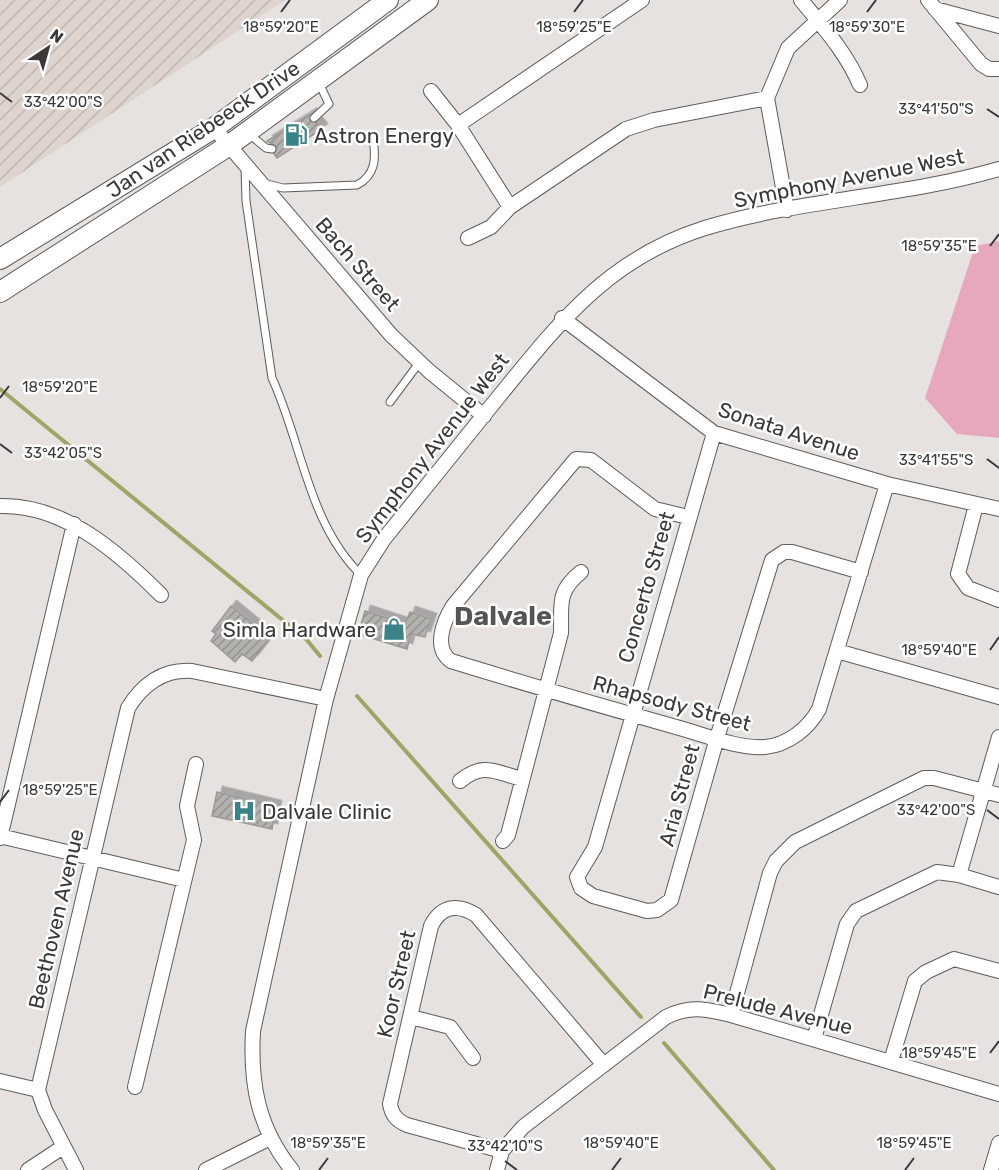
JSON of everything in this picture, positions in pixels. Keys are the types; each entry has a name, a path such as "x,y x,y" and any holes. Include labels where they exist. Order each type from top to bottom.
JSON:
{"main road":[{"name":"Jan van Riebeeck Drive","path":"0,259 214,128 388,0"},
{"name":"Jan van Riebeeck Drive","path":"0,292 228,146 428,0"}],"street":[{"path":"458,125 642,0"},
{"path":"801,0 851,63 860,85"},
{"path":"787,210 767,98 781,60 788,48 840,0"},
{"path":"931,4 999,26"},
{"path":"931,4 981,64 989,69 999,69"},
{"path":"431,92 458,125 510,207"},
{"path":"468,238 491,227 510,207 640,123 767,98"},
{"name":"Bach Street","path":"214,128 392,335 420,363 483,416"},
{"name":"Symphony Avenue West","path":"292,1170 270,1138 258,1108 253,1085 253,1031 326,699 361,575 384,539 562,318 619,269 657,248 706,228 787,210 928,187 999,169"},
{"name":"Sonata Avenue","path":"562,318 714,433 887,484 999,509"},
{"name":"Concerto Street","path":"581,888 578,877 595,847 714,433"},
{"name":"Rhapsody Street","path":"688,517 655,509 597,464 584,458 576,459 570,463 448,613 440,643 444,656 451,661 546,690 717,738 753,747 768,747 807,727 819,709 887,484"},
{"path":"976,505 958,574 968,588 999,600"},
{"path":"0,506 54,516 74,524 140,574 161,595"},
{"path":"74,524 0,837 184,880"},
{"name":"Aria Street","path":"581,888 593,896 647,911 666,906 675,893 717,738 772,560 784,552 792,552 861,572"},
{"path":"503,841 508,835 561,633 560,605 568,585 581,572"},
{"path":"837,651 999,697"},
{"name":"Beethoven Avenue","path":"38,1090 121,727 128,708 148,684 177,670 192,670 326,699"},
{"path":"959,875 999,737"},
{"path":"135,1087 194,840 187,806 196,764"},
{"path":"460,781 474,770 481,769 522,779"},
{"path":"732,1015 770,873 786,850 795,842 914,781 934,778 999,795"},
{"path":"814,1038 850,917 856,911 930,874 943,871 999,887"},
{"name":"Koor Street","path":"502,1151 407,1125 394,1116 390,1104 431,926 437,915 447,908 458,907 476,915 604,1065"},
{"path":"891,1061 912,988 919,976 954,959 999,971"},
{"name":"Prelude Avenue","path":"497,1170 502,1151 523,1127 666,1017 679,1010 705,1008 732,1015 999,1094"},
{"path":"411,1017 450,1027 473,1058"},
{"path":"0,1081 38,1090 63,1147 76,1170"},
{"path":"206,1170 270,1138"},
{"path":"991,1170 999,1143"},
{"path":"28,1170 63,1147"}],"lane":[{"path":"314,118 329,104 317,81"},
{"path":"247,132 266,148 272,149"},
{"path":"259,181 283,188 357,185 365,181 373,168 373,139"},
{"path":"245,165 246,201 272,378 282,400 317,507 344,558 361,575"},
{"path":"390,402 420,363"}],"shaded area":[{"path":"0,0 285,0 0,187"},
{"path":"999,241 999,438 957,434 925,398 975,246"}],"building":[{"path":"311,114 310,121 317,123 322,129 277,158 274,154 277,147 267,141"},
{"path":"231,606 270,638 252,661 242,654 235,662 211,641 216,634 212,631"},
{"name":"Simla Hardware","path":"365,611 405,624 410,612 431,619 425,637 411,634 407,649 358,634"},
{"name":"Dalvale Clinic","path":"217,792 276,806 272,829 212,816"}],"waterway":[{"path":"0,389 307,640 320,656"},
{"path":"357,696 641,1017"},
{"path":"664,1043 774,1170"}],"place":[{"name":"Astron Energy","path":"296,135"},
{"name":"Simla Hardware","path":"394,629"},
{"name":"Dalvale Clinic","path":"244,811"}],"district":[{"name":"Dalvale","path":"503,616"}]}
